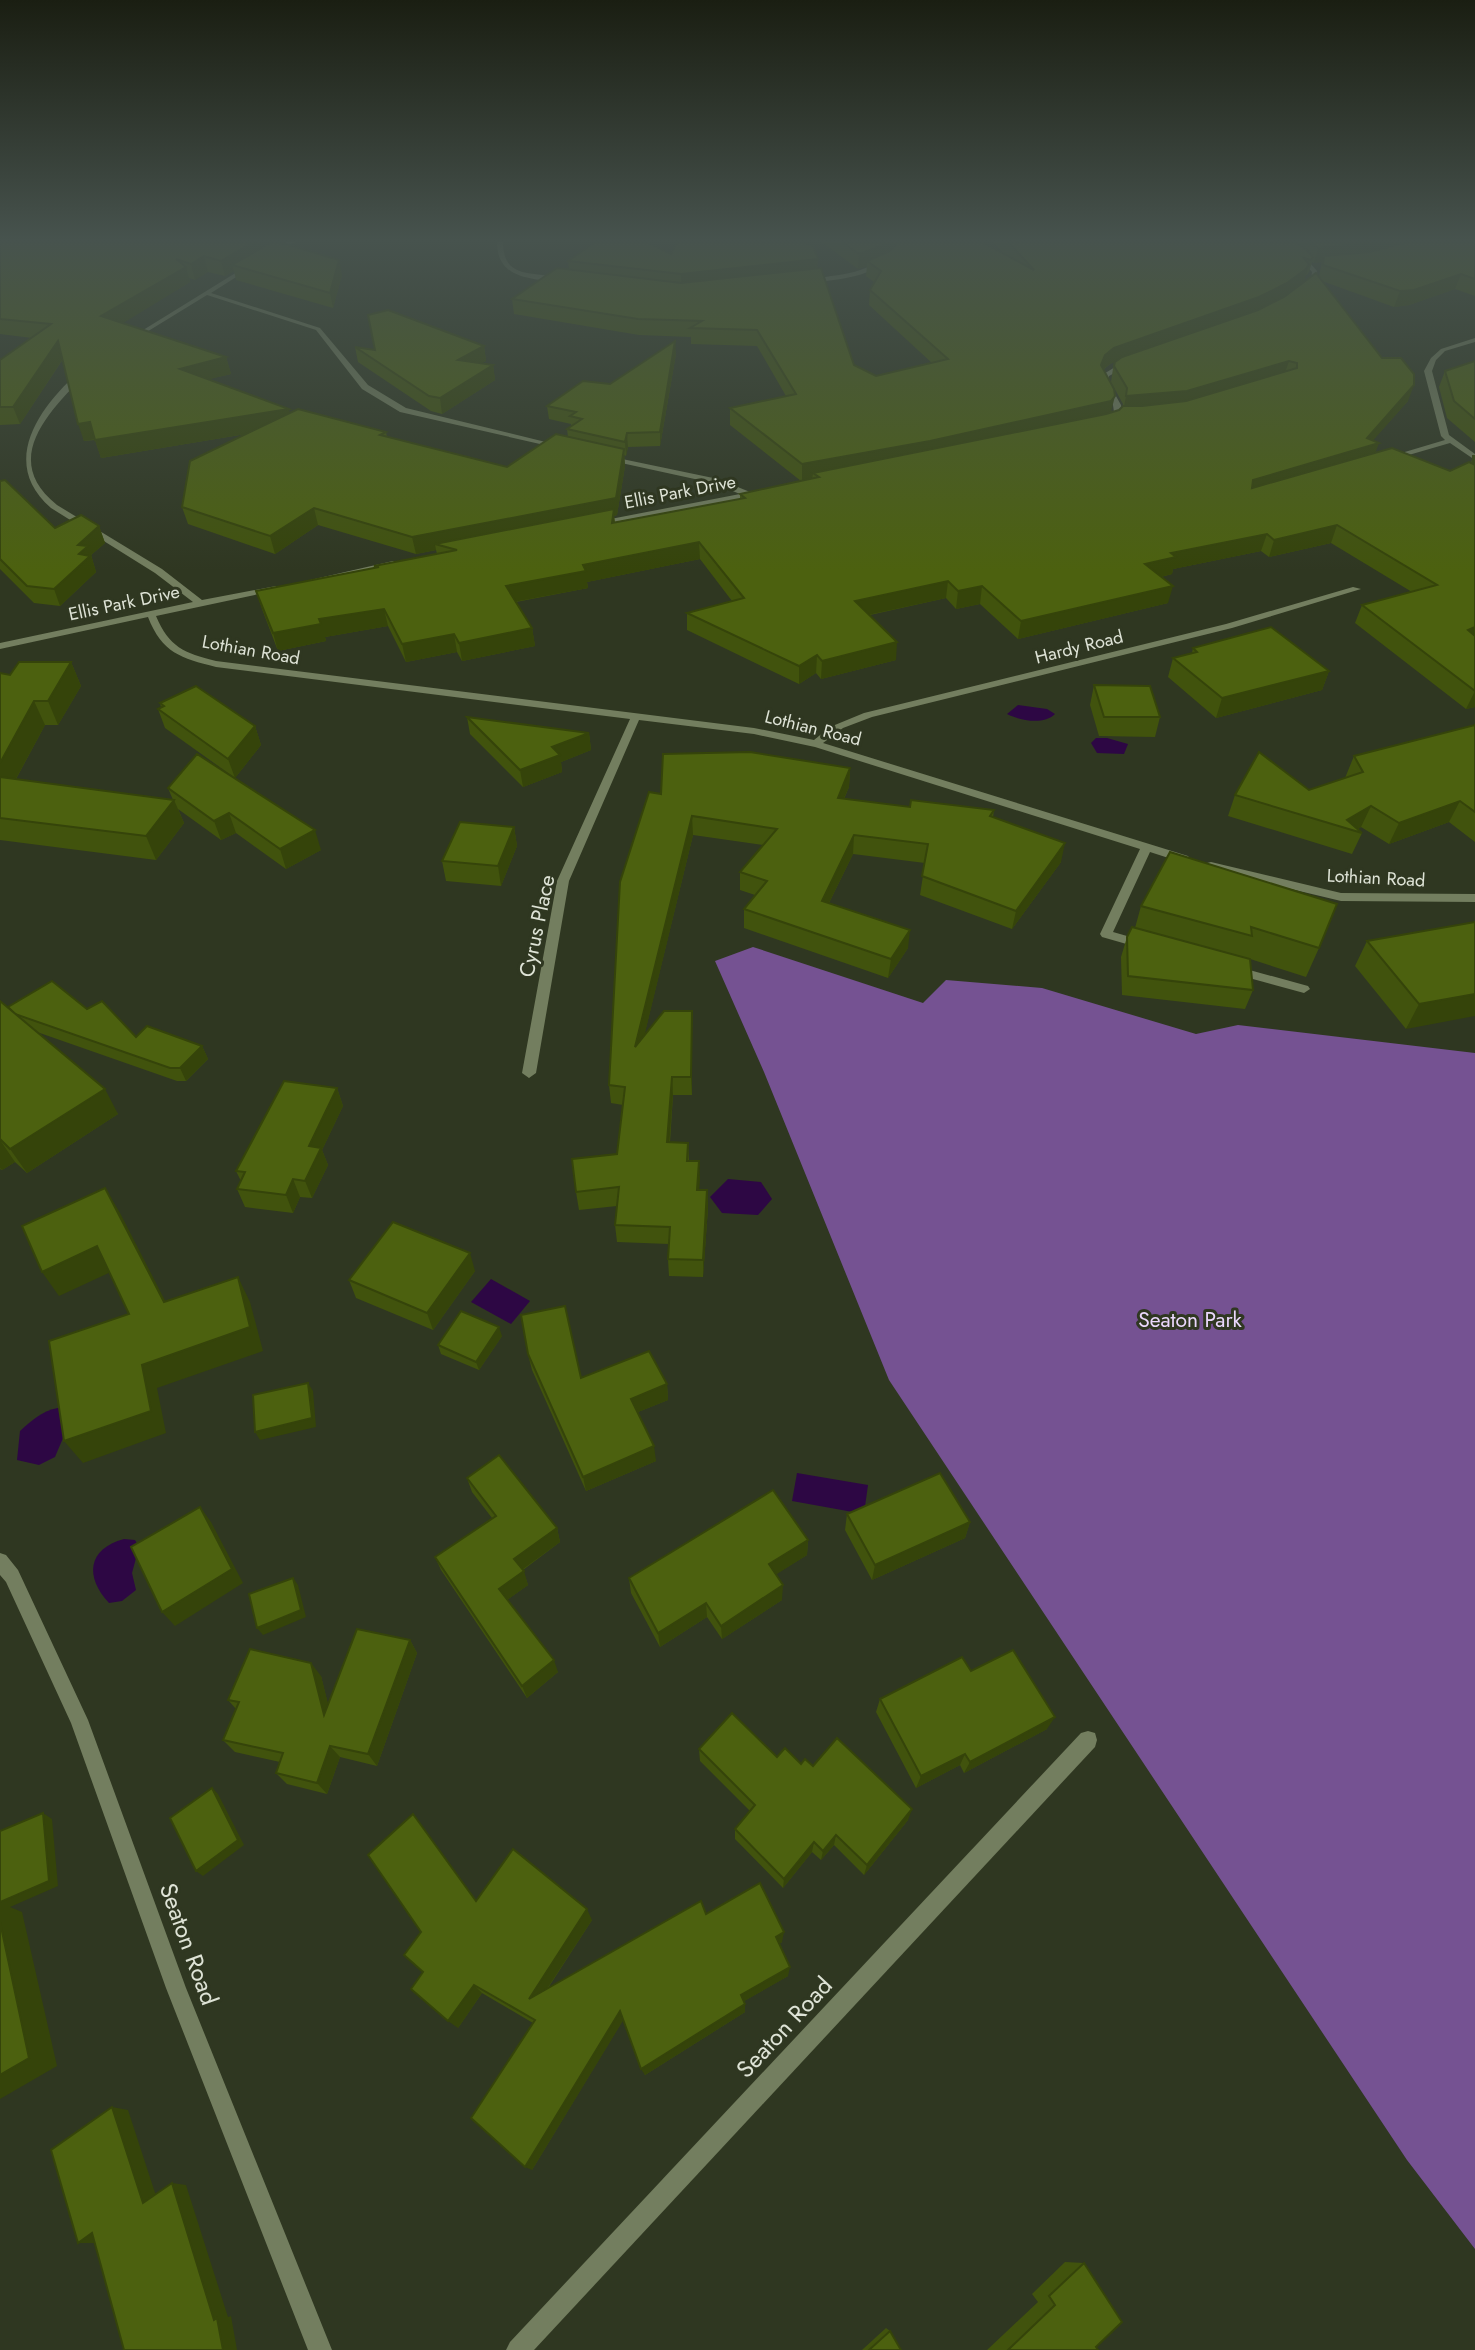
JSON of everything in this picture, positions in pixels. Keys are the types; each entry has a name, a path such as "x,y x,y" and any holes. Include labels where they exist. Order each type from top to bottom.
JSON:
{"street":[{"path":"336,352 365,387 403,410 566,448"},
{"path":"1441,352 1433,359 1428,371 1441,428 1450,441 1475,458"},
{"path":"1094,429 1112,422 1117,417 1117,405 1104,382 1106,375 1132,361"},
{"path":"89,369 62,393 40,419 27,447 27,476 46,499 172,580 199,603"},
{"path":"1117,417 1129,418"},
{"path":"1384,461 1450,441"},
{"path":"593,454 715,481 750,495"},
{"name":"Ellis Park Drive","path":"588,526 772,491"},
{"path":"304,582 408,561"},
{"name":"Ellis Park Drive","path":"0,646 279,587"},
{"name":"Hardy Road","path":"817,744 830,730 868,715 1229,626 1356,589"},
{"name":"Lothian Road","path":"151,614 158,635 167,646 178,653 216,664 754,731 817,744 1146,848 1307,891 1341,897 1475,898"},
{"name":"Cyrus Place","path":"529,1073 564,881 636,716"},
{"path":"1146,848 1106,934 1159,948"},
{"path":"1225,967 1304,989"},
{"name":"Seaton Road","path":"0,1562 12,1576 79,1720 176,1987 320,2350"},
{"name":"Seaton Road","path":"518,2350 1088,1740"}],"green space":[{"name":"Seaton Park","path":"753,947 923,1003 946,980 1042,988 1196,1034 1238,1025 1475,1053 1475,2249 1407,2160 889,1380 764,1072 715,961"}],"shaded area":[{"path":"1018,705 1047,709 1055,714 1045,720 1032,721 1007,714"},
{"path":"1096,738 1128,744 1124,754 1097,753 1091,743"},
{"path":"728,1179 761,1182 772,1199 758,1215 722,1213 710,1197"},
{"path":"491,1279 530,1301 511,1324 471,1302"},
{"path":"66,1407 71,1419 55,1457 39,1465 17,1460 20,1431 41,1414"},
{"path":"797,1473 868,1485 864,1514 792,1501"},
{"path":"124,1539 135,1540 139,1547 132,1573 136,1590 122,1601 109,1603 96,1583 94,1565 103,1550"}],"building":[{"path":"12,352 51,352 13,407 0,407 0,360"},
{"path":"61,352 210,352 226,357 180,369 289,409 95,440 90,422 78,424"},
{"path":"362,352 473,352 458,360 493,365 440,398 429,396"},
{"path":"659,352 673,352 660,432 627,433 625,442 567,429 582,419 570,416 576,412 547,406 583,381 610,384"},
{"path":"770,352 849,352 854,365 876,376 948,359 940,352 1109,352 1101,365 1115,396 1111,401 930,441 802,464 730,408 796,394"},
{"path":"1137,352 1377,352 1382,358 1401,358 1414,374 1414,385 1367,438 1379,443 1253,480 1252,488 1392,448 1450,471 1469,462 1473,464 1475,456 1475,627 1468,630 1475,636 1475,691 1362,605 1437,585 1337,525 1274,540 1267,534 1171,553 1176,557 1145,564 1173,586 1021,621 982,586 958,591 948,581 855,601 897,642 822,661 817,655 799,666 687,613 744,598 699,542 583,565 586,571 506,586 532,628 459,643 454,634 402,644 384,609 319,619 321,624 273,633 256,591 457,550 435,544 614,509 612,523 745,498 740,494 819,477 813,473 1106,414 1123,406 1186,401 1297,368 1297,363 1289,361 1187,391 1126,396 1127,388 1114,366 1122,357"},
{"path":"1475,361 1475,419 1454,401 1445,371"},
{"path":"298,409 386,432 380,435 507,467 556,434 624,449 616,498 412,537 314,508 270,536 182,507 190,461"},
{"path":"5,480 55,528 81,515 99,526 78,545 88,546 79,554 90,556 54,589 27,586 0,559 0,481"},
{"path":"1271,627 1329,671 1222,698 1173,658 1197,652 1193,648"},
{"path":"19,662 71,662 48,701 34,701 0,763 0,673 10,675"},
{"path":"1094,685 1150,686 1160,717 1104,717"},
{"path":"196,686 255,726 228,759 158,709 164,706 160,703"},
{"path":"467,717 589,733 552,747 560,755 520,770"},
{"path":"1475,725 1475,812 1460,801 1399,823 1371,806 1347,820 1362,833 1235,795 1259,752 1309,790 1363,772 1354,756"},
{"path":"750,752 850,768 838,798 910,807 911,800 994,810 990,816 1065,843 1016,911 922,876 928,844 854,835 822,901 910,930 891,959 744,909 767,881 740,872 777,829 692,816 635,1047 664,1011 692,1011 691,1077 672,1077 667,1142 688,1143 687,1161 699,1161 697,1190 707,1190 703,1260 668,1259 670,1227 615,1225 619,1187 576,1192 572,1159 617,1154 625,1087 609,1085 620,882 649,792 661,794 663,754"},
{"path":"197,754 315,830 280,849 229,813 214,821 168,788"},
{"path":"0,777 174,800 146,836 0,818"},
{"path":"460,822 514,827 498,866 442,861"},
{"path":"1170,852 1337,904 1319,948 1251,927 1252,936 1141,906"},
{"path":"1475,922 1475,994 1419,1004 1367,941"},
{"path":"1132,927 1250,959 1253,990 1128,976 1127,937"},
{"path":"52,981 87,1009 102,1001 136,1037 147,1026 202,1046 180,1068 170,1068 15,1014 8,1007"},
{"path":"0,1001 105,1089 10,1149 0,1139"},
{"path":"284,1081 337,1088 309,1146 321,1148 305,1181 293,1179 286,1195 237,1189 245,1172 236,1171"},
{"path":"105,1188 164,1302 238,1277 250,1327 142,1365 151,1411 64,1441 49,1341 129,1314 97,1246 42,1272 22,1226"},
{"path":"393,1222 470,1253 427,1313 349,1280"},
{"path":"565,1306 581,1378 649,1351 667,1384 631,1399 654,1446 583,1477 528,1354 521,1315"},
{"path":"461,1311 499,1327 476,1362 438,1345"},
{"path":"308,1383 312,1418 255,1432 253,1395"},
{"path":"499,1455 557,1528 514,1559 524,1571 499,1589 554,1660 522,1686 435,1557 496,1516 467,1478"},
{"path":"940,1473 970,1522 875,1565 847,1514"},
{"path":"773,1490 808,1540 769,1564 783,1585 721,1626 706,1603 658,1633 629,1578"},
{"path":"200,1507 232,1569 162,1612 131,1547"},
{"path":"293,1578 301,1610 257,1628 249,1594"},
{"path":"357,1629 410,1640 368,1754 330,1746 317,1783 276,1773 283,1753 223,1740 239,1702 228,1700 250,1649 311,1663 324,1715"},
{"path":"1013,1650 1055,1717 970,1762 965,1754 921,1776 880,1699 962,1657 971,1671"},
{"path":"732,1713 777,1757 785,1748 801,1764 805,1759 813,1766 837,1738 912,1809 867,1865 836,1835 823,1851 814,1842 784,1879 735,1829 755,1805 699,1749"},
{"path":"212,1788 238,1840 196,1871 170,1818"},
{"path":"43,1813 49,1881 0,1902 0,1831"},
{"path":"413,1814 476,1901 513,1849 587,1909 529,1999 701,1901 706,1914 760,1883 784,1932 776,1937 790,1967 741,1995 745,2004 641,2069 620,2011 525,2167 471,2118 535,2020 474,1985 448,2021 411,1989 423,1972 404,1955 421,1932 368,1855"},
{"path":"0,1922 29,2058 0,2075"},
{"path":"112,2107 143,2203 172,2183 214,2320 217,2318 223,2350 124,2350 92,2233 78,2243 51,2150"},
{"path":"1084,2263 1122,2322 1096,2347 1098,2350 1008,2350 1055,2305 1049,2296"},
{"path":"890,2331 901,2350 869,2350"}]}
